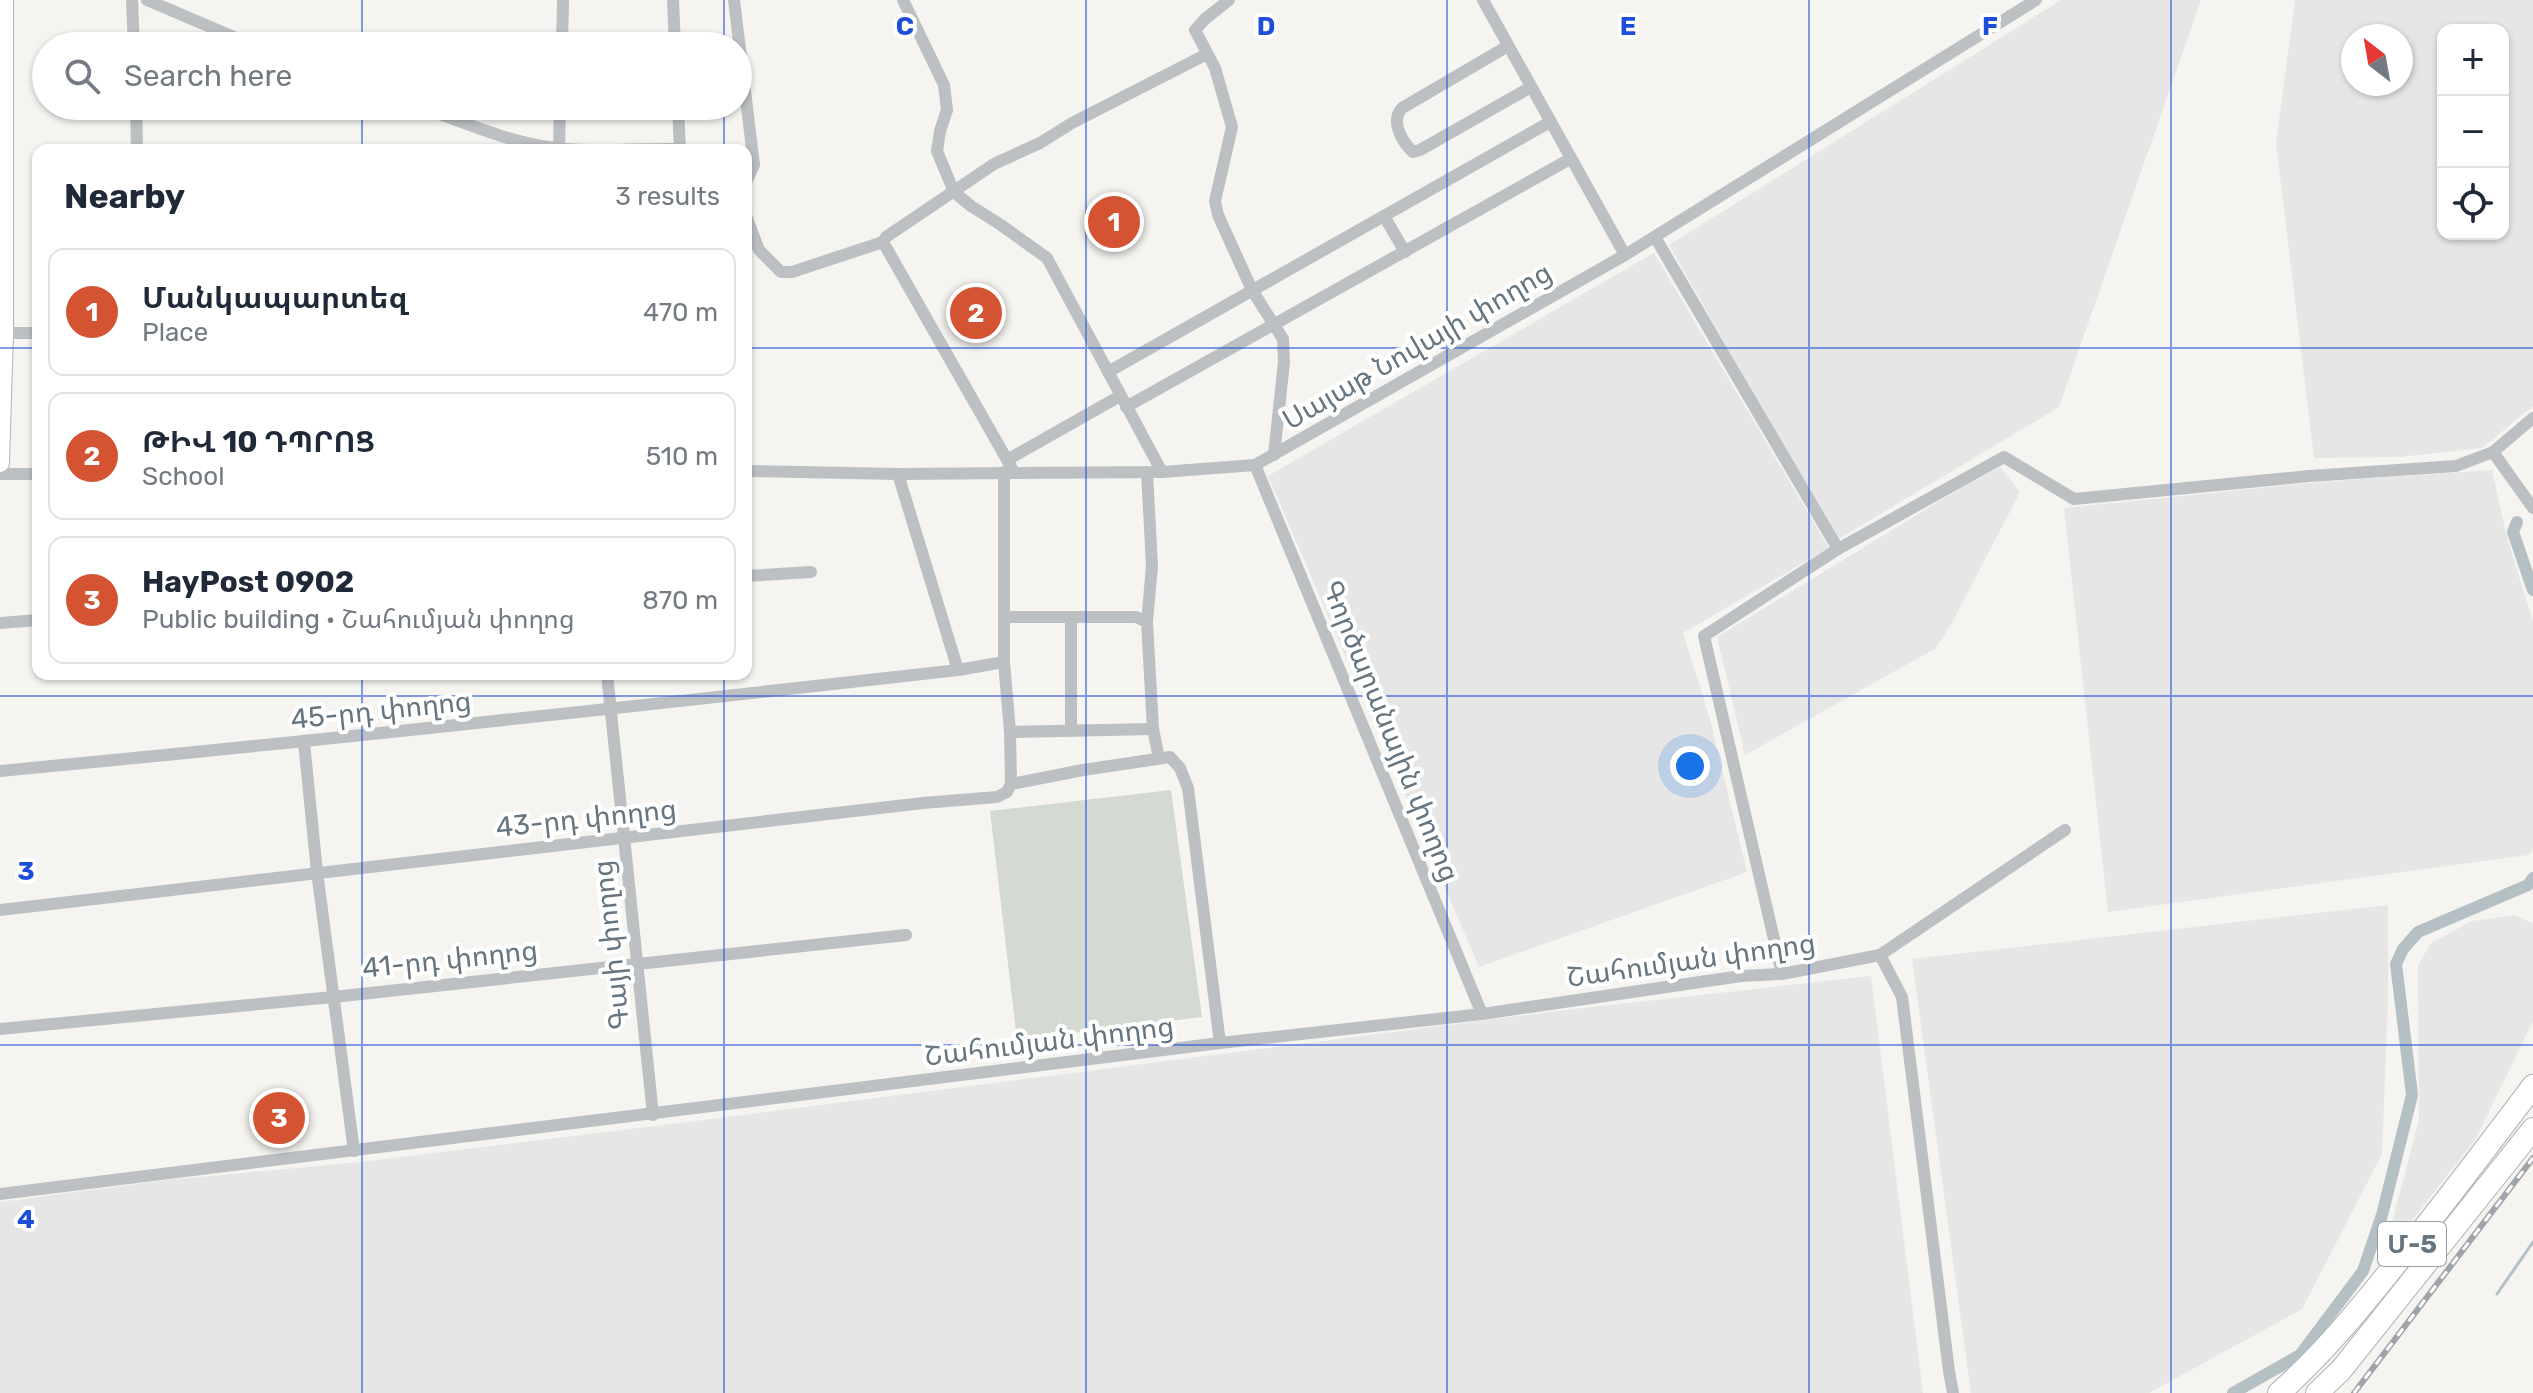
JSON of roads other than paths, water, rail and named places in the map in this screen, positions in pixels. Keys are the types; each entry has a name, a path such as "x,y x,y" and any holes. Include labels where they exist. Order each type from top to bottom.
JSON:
{"highway":[{"name":"Մ-5","path":"2279,1393 2360,1309 2533,1086"},
{"name":"Մ-5","path":"2317,1393 2341,1370 2533,1129"}],"main road":[{"path":"0,463 4,333 4,0"}],"street":[{"path":"132,0 133,32"},
{"path":"147,0 222,32"},
{"path":"562,32 563,0"},
{"path":"673,0 674,32"},
{"path":"734,0 738,32"},
{"path":"903,0 944,85 947,110 937,151 954,192 1047,258 1162,472"},
{"path":"1229,0 1195,30 1221,83 1232,127 1215,201 1218,215 1252,290 1283,339 1284,362 1274,455"},
{"path":"1483,0 1625,255"},
{"name":"Սայաթ Նովայի փողոց","path":"752,471 898,474 1008,468 1162,472 1255,465 1625,255 2036,0"},
{"path":"1508,46 1402,108 1397,113 1396,121 1401,134 1410,150 1420,150 1531,87"},
{"path":"752,232 759,250 781,272 792,272 883,242 994,164 1040,143 1072,123 1207,54"},
{"path":"137,120 139,144"},
{"path":"456,120 503,137 536,144"},
{"path":"559,144 560,120"},
{"path":"679,120 680,144"},
{"path":"749,120 751,144"},
{"path":"1108,372 1550,122"},
{"path":"752,148 752,169"},
{"path":"1008,468 1123,401 1276,325 1570,159"},
{"path":"1384,216 1405,252"},
{"path":"1655,237 1838,549"},
{"path":"883,242 1008,468 1004,662 1011,784"},
{"path":"4,333 32,333"},
{"path":"1782,974 1704,636 1838,549 2004,457 2074,499 2310,476 2456,466 2493,452 2533,418"},
{"path":"2493,452 2533,508"},
{"name":"Գործարանային փողոց","path":"1255,465 1482,1014"},
{"path":"1147,472 1152,566 1147,622 1153,729 1165,758 1180,768 1188,788 1220,1043"},
{"path":"0,474 32,474"},
{"path":"898,474 958,670"},
{"path":"752,576 811,572"},
{"path":"1005,617 1136,617 1147,622"},
{"path":"1071,617 1071,731"},
{"path":"0,623 32,620"},
{"name":"45-րդ փողոց","path":"0,771 611,709 958,670 1004,662"},
{"name":"Գայի փողոց","path":"608,680 653,1115"},
{"path":"1010,732 1153,729"},
{"path":"304,742 317,872 354,1151"},
{"name":"43-րդ փողոց","path":"0,910 997,797 1007,792 1011,784 1165,758"},
{"name":"Շահումյան փողոց","path":"0,1194 1220,1043 1482,1014 1741,976 1782,974 1880,955 2065,830"},
{"name":"41-րդ փողոց","path":"0,1029 333,997 906,935"},
{"path":"1880,955 1902,997 1953,1393"}],"waterway":[{"path":"2517,522 2513,532 2533,590"},
{"path":"2233,1393 2300,1355 2363,1271 2382,1215 2412,1095 2396,964 2403,949 2418,932 2528,885 2533,878"},
{"path":"2497,1294 2533,1242"}],"railway":[{"path":"2354,1393 2533,1158"}],"place":[{"name":"Մանկապարտեզ","path":"1114,222"},
{"name":"ԹԻՎ 10 ԴՊՐՈՑ","path":"976,313"},
{"name":"HayPost 0902","path":"279,1118"}]}
